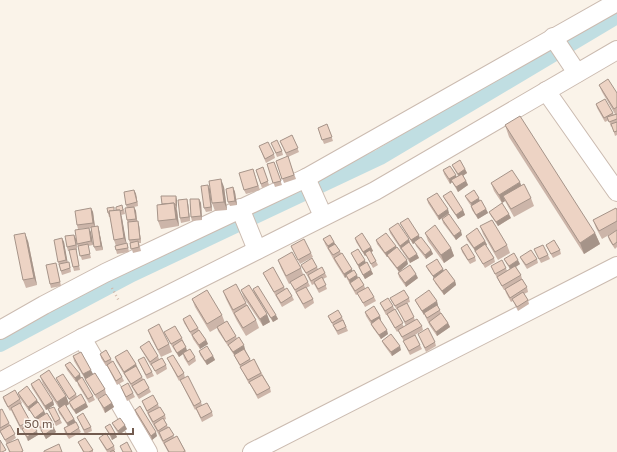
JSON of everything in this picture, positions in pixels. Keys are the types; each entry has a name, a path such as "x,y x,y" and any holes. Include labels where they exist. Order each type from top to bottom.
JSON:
{"street":[{"path":"0,330 44,304 105,273 307,180 555,40 617,2"},
{"path":"555,40 574,68"},
{"path":"0,382 255,245 321,212 375,191 546,91 574,68 617,50"},
{"path":"546,91 617,192"},
{"path":"307,180 321,212"},
{"path":"241,210 255,245"},
{"path":"252,452 617,266"},
{"path":"82,338 148,452"}],"path":[{"path":"110,283 122,308"}],"building":[{"path":"608,79 617,93 617,107 614,109 599,85"},
{"path":"605,99 613,113 604,118 596,104"},
{"path":"617,114 617,119 609,122 607,117"},
{"path":"520,116 595,233 580,243 505,125"},
{"path":"617,122 617,131 614,132 611,124"},
{"path":"327,124 332,137 322,140 318,128"},
{"path":"292,135 298,148 286,153 280,141"},
{"path":"277,140 282,151 276,153 271,143"},
{"path":"268,142 274,154 265,159 259,146"},
{"path":"288,156 294,175 282,179 276,161"},
{"path":"460,160 465,169 458,174 452,165"},
{"path":"274,162 281,181 273,183 267,164"},
{"path":"450,166 456,175 449,179 443,170"},
{"path":"263,167 268,181 261,184 256,170"},
{"path":"253,169 258,186 244,190 239,173"},
{"path":"512,170 520,182 499,195 491,183"},
{"path":"462,174 466,181 456,187 451,180"},
{"path":"221,179 224,202 212,203 209,181"},
{"path":"524,184 531,198 511,209 503,196"},
{"path":"208,185 211,207 204,208 201,186"},
{"path":"233,187 235,201 228,202 226,189"},
{"path":"134,190 137,202 126,205 124,192"},
{"path":"474,190 479,198 471,203 465,196"},
{"path":"451,191 463,210 456,215 443,196"},
{"path":"437,193 448,209 438,216 427,199"},
{"path":"161,196 176,196 176,205 174,203 162,204"},
{"path":"187,199 189,217 180,218 178,200"},
{"path":"190,199 199,199 201,216 191,217"},
{"path":"481,200 486,209 476,215 471,206"},
{"path":"174,203 176,219 158,221 157,205"},
{"path":"502,203 509,214 496,222 489,212"},
{"path":"122,205 123,210 116,210 116,207"},
{"path":"114,207 114,211 109,211 110,213 108,213 107,208"},
{"path":"134,207 136,219 127,220 125,208"},
{"path":"91,208 93,223 77,225 75,211"},
{"path":"616,208 617,221 599,231 593,220"},
{"path":"120,210 124,238 114,240 109,211"},
{"path":"449,214 461,231 454,236 442,219"},
{"path":"408,218 419,235 411,240 400,223"},
{"path":"492,220 507,245 495,252 480,226"},
{"path":"138,221 140,239 129,240 128,222"},
{"path":"398,223 409,239 400,246 389,229"},
{"path":"435,225 451,248 441,255 425,233"},
{"path":"98,226 101,246 94,247 91,227"},
{"path":"89,228 91,241 77,244 75,230"},
{"path":"477,228 485,241 474,248 466,236"},
{"path":"617,230 617,242 613,245 608,236"},
{"path":"25,233 34,278 23,280 14,235"},
{"path":"362,233 371,247 363,252 355,238"},
{"path":"386,233 396,246 385,253 376,240"},
{"path":"74,235 76,245 67,247 65,236"},
{"path":"330,235 334,242 328,246 323,239"},
{"path":"421,237 431,250 425,255 414,242"},
{"path":"62,238 66,260 58,262 54,240"},
{"path":"304,239 311,253 298,260 291,246"},
{"path":"554,240 560,250 551,254 546,245"},
{"path":"138,241 139,247 131,249 130,243"},
{"path":"409,242 417,254 409,259 401,248"},
{"path":"127,243 128,248 116,250 115,246"},
{"path":"88,244 90,254 80,256 78,246"},
{"path":"335,244 340,251 333,255 328,248"},
{"path":"467,244 475,257 468,260 461,248"},
{"path":"485,244 494,258 483,264 475,251"},
{"path":"543,245 548,255 539,259 534,249"},
{"path":"397,247 407,260 397,268 387,255"},
{"path":"76,249 79,266 73,267 69,250"},
{"path":"358,249 365,260 358,265 351,253"},
{"path":"370,250 376,261 371,264 365,253"},
{"path":"531,250 537,259 526,265 520,257"},
{"path":"292,252 301,268 286,276 278,260"},
{"path":"342,253 352,269 344,274 334,258"},
{"path":"514,253 518,260 509,266 504,259"},
{"path":"312,258 317,267 306,273 301,265"},
{"path":"437,259 443,269 433,276 426,266"},
{"path":"502,260 506,268 495,274 491,266"},
{"path":"69,262 70,268 61,271 59,264"},
{"path":"367,262 371,270 363,275 359,267"},
{"path":"56,263 60,282 50,284 46,265"},
{"path":"410,265 416,274 405,283 398,273"},
{"path":"515,266 521,275 502,286 497,277"},
{"path":"273,267 284,287 274,292 263,273"},
{"path":"322,267 325,273 311,281 308,275"},
{"path":"446,269 455,281 442,291 433,279"},
{"path":"354,270 357,275 349,280 346,275"},
{"path":"304,274 308,282 295,290 290,282"},
{"path":"322,277 326,285 318,289 314,282"},
{"path":"359,277 364,285 355,291 350,283"},
{"path":"522,279 527,287 510,298 505,289"},
{"path":"236,284 246,303 233,310 223,291"},
{"path":"249,285 267,314 260,319 241,290"},
{"path":"258,286 276,315 271,318 253,289"},
{"path":"306,287 313,299 303,304 296,292"},
{"path":"368,287 374,297 363,303 357,293"},
{"path":"287,288 292,296 281,303 276,295"},
{"path":"207,290 222,315 207,324 192,299"},
{"path":"404,290 409,298 395,306 390,298"},
{"path":"429,290 437,301 422,311 415,300"},
{"path":"523,292 528,300 517,307 512,299"},
{"path":"388,298 393,306 385,311 380,303"},
{"path":"407,303 414,317 405,322 397,308"},
{"path":"247,305 256,320 243,328 234,313"},
{"path":"437,305 440,310 427,318 424,313"},
{"path":"374,306 380,316 371,321 365,312"},
{"path":"395,309 403,323 395,328 387,314"},
{"path":"338,310 342,317 332,323 328,316"},
{"path":"441,313 448,323 436,332 429,322"},
{"path":"190,315 198,328 190,332 183,319"},
{"path":"379,318 387,330 379,335 371,324"},
{"path":"417,319 422,326 402,337 398,330"},
{"path":"343,320 346,327 337,331 333,325"},
{"path":"227,321 236,336 226,342 217,327"},
{"path":"159,324 169,344 158,350 148,330"},
{"path":"175,326 182,338 171,344 164,332"},
{"path":"428,328 435,342 425,348 418,334"},
{"path":"199,330 206,340 199,345 192,335"},
{"path":"391,334 400,346 391,352 382,341"},
{"path":"415,335 420,345 409,351 403,341"},
{"path":"239,337 244,345 233,352 228,345"},
{"path":"182,340 186,347 177,353 173,346"},
{"path":"149,341 158,356 150,362 140,347"},
{"path":"207,346 213,356 205,361 199,351"},
{"path":"190,349 195,357 188,362 183,353"},
{"path":"244,349 250,359 240,365 234,355"},
{"path":"106,350 111,359 105,362 100,354"},
{"path":"127,350 136,364 124,372 115,357"},
{"path":"81,352 91,370 83,374 73,356"},
{"path":"173,355 184,373 178,377 167,358"},
{"path":"144,357 152,372 146,375 138,360"},
{"path":"162,358 166,365 155,371 151,364"},
{"path":"254,359 261,373 248,380 240,367"},
{"path":"113,361 122,377 116,381 107,365"},
{"path":"70,362 80,374 75,378 65,365"},
{"path":"136,366 142,377 131,384 124,373"},
{"path":"49,370 66,396 57,402 40,376"},
{"path":"95,373 105,389 95,395 85,379"},
{"path":"63,374 76,394 69,399 56,378"},
{"path":"262,375 270,388 257,395 249,382"},
{"path":"188,376 201,402 194,406 180,380"},
{"path":"82,377 93,396 88,399 77,381"},
{"path":"39,379 53,401 45,406 31,384"},
{"path":"144,379 149,388 138,395 132,386"},
{"path":"128,383 133,393 126,397 121,387"},
{"path":"27,386 37,400 28,407 18,393"},
{"path":"15,390 20,399 8,407 3,397"},
{"path":"81,394 86,403 74,410 69,402"},
{"path":"106,394 112,403 104,408 98,399"},
{"path":"153,395 158,404 147,411 142,401"},
{"path":"38,402 44,411 35,418 29,409"},
{"path":"20,403 30,421 20,426 11,408"},
{"path":"207,403 212,412 201,418 196,408"},
{"path":"65,404 74,419 67,423 58,409"},
{"path":"140,406 156,432 151,436 135,410"},
{"path":"54,407 60,419 55,422 48,409"},
{"path":"160,407 165,415 153,422 148,413"},
{"path":"2,409 9,423 0,428 0,410"},
{"path":"47,413 52,421 41,428 36,420"},
{"path":"83,413 91,427 84,430 77,417"},
{"path":"120,418 125,425 118,431 112,423"},
{"path":"163,418 167,425 158,431 154,424"},
{"path":"76,422 79,428 68,435 64,428"},
{"path":"32,423 37,431 27,437 22,429"},
{"path":"51,424 54,428 44,435 41,430"},
{"path":"110,424 115,433 111,436 105,427"},
{"path":"10,425 15,434 5,440 0,431"},
{"path":"169,427 174,435 163,441 159,432"},
{"path":"106,433 114,446 107,450 99,438"},
{"path":"177,436 185,451 169,452 164,443"},
{"path":"85,438 93,450 89,452 84,452 78,442"},
{"path":"18,439 23,451 10,452 6,444"},
{"path":"0,440 6,450 2,452 0,452"},
{"path":"127,442 132,452 123,452 120,446"},
{"path":"59,444 62,452 44,452 44,451"}],"waterway":[{"path":"0,344 132,274 380,157 617,16"}]}
